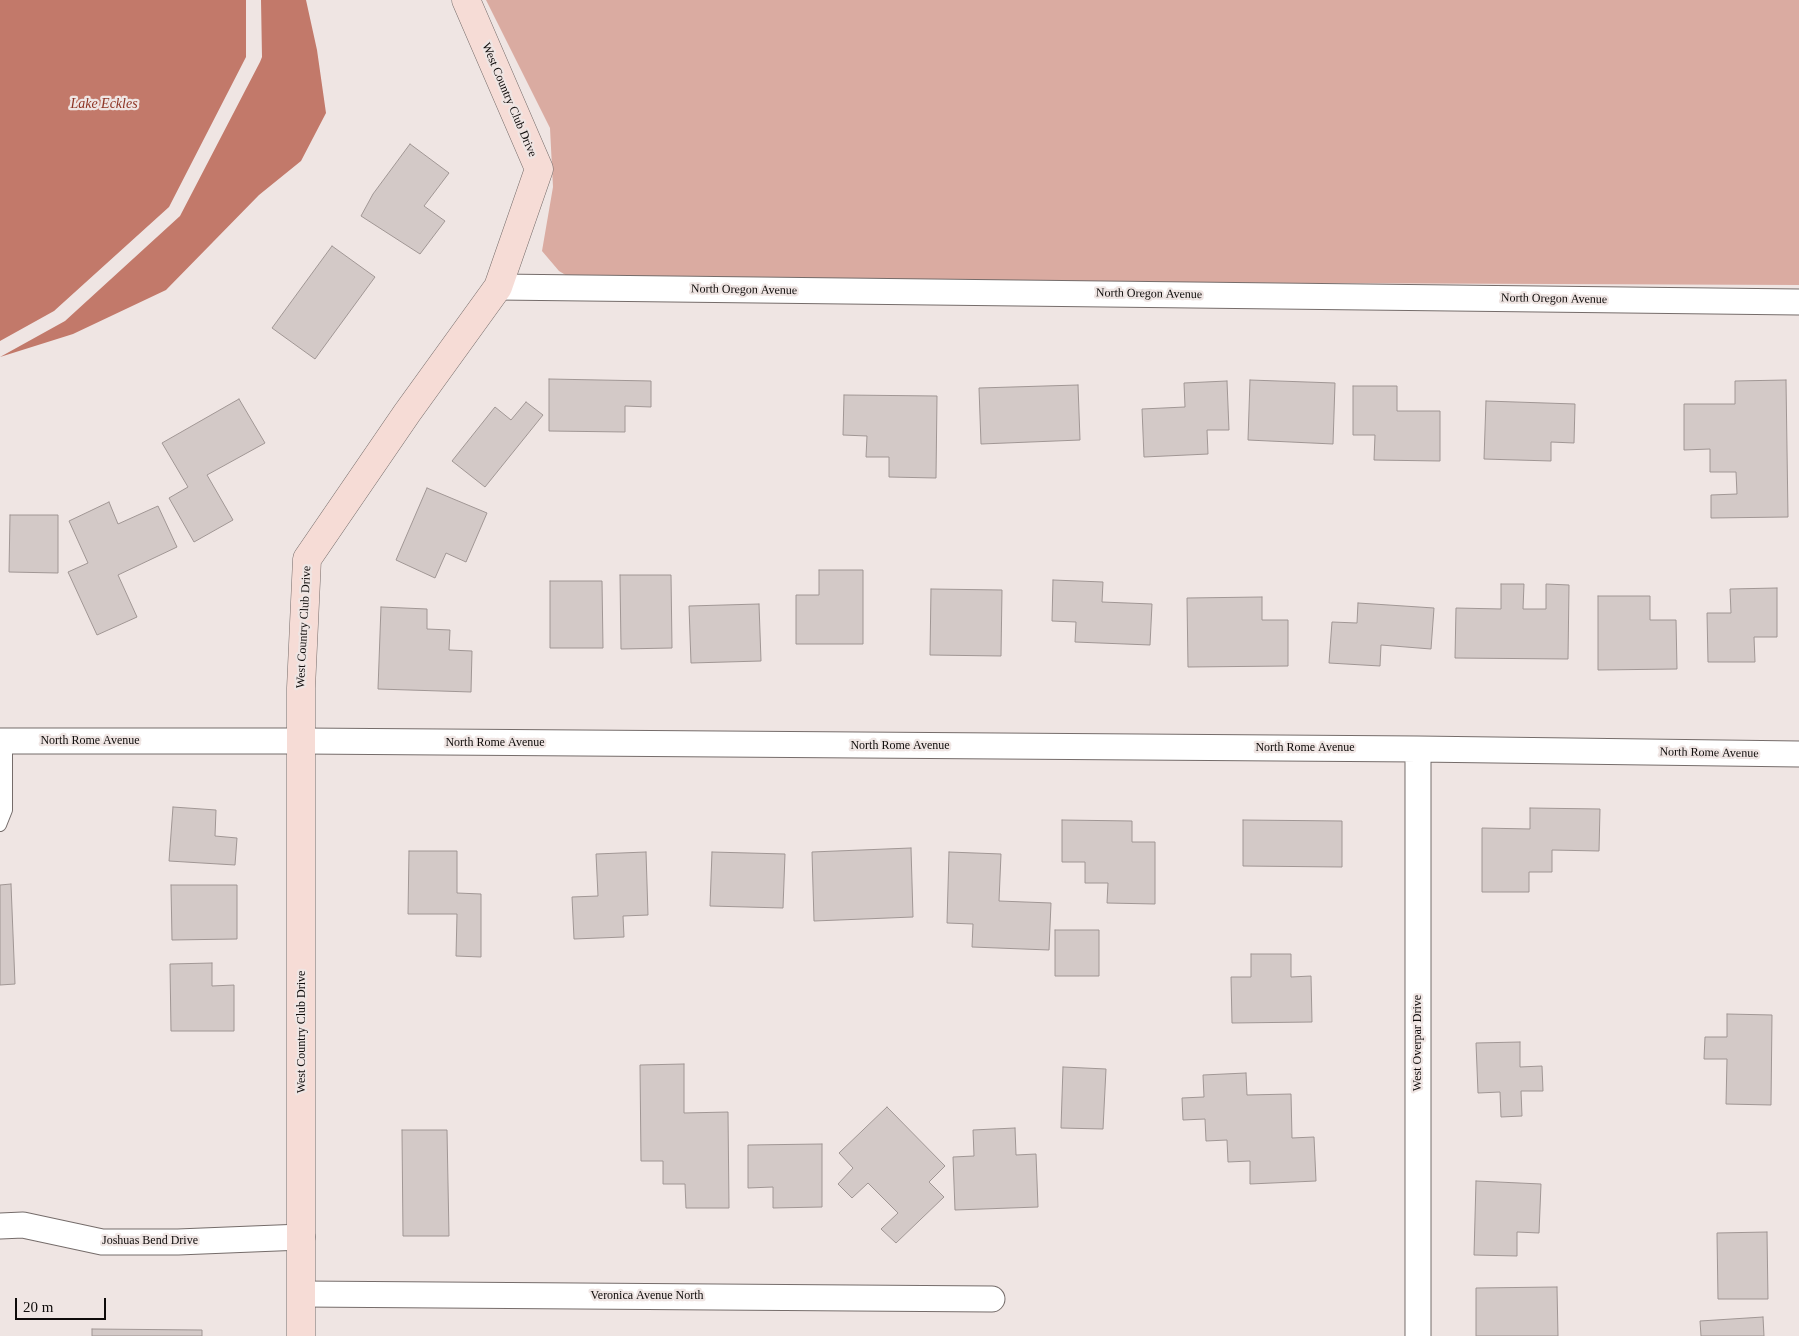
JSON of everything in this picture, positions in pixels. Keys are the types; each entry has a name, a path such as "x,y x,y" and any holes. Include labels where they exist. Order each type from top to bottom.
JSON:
{"street":[{"name":"West Country Club Drive","path":"301,1336 301,688 307,559 407,412 498,287 539,169 466,0"},
{"name":"North Oregon Avenue","path":"498,287 1799,302"},
{"name":"North Rome Avenue","path":"3,741 302,741 1418,749 1799,754"},
{"name":"West Overpar Drive","path":"1418,749 1418,1336"},
{"name":"Joshuas Bend Drive","path":"0,1226 23,1225 102,1242 178,1242 302,1237"},
{"name":"Veronica Avenue North","path":"302,1294 992,1299"}],"lane":[{"path":"0,825 6,810 3,741"}],"shaded area":[{"path":"486,0 1799,0 1799,285 574,280 559,271 542,251 553,187 550,128"}],"water":[{"name":"Lake Eckles","path":"0,0 246,0 246,57 169,207 54,311 0,341"},
{"path":"261,0 306,0 317,50 326,113 301,161 259,195 166,290 73,334 0,357 65,321 180,216 262,57"}],"building":[{"path":"410,144 449,173 424,206 445,221 420,254 361,216 373,194"},
{"path":"332,246 375,277 315,359 272,328"},
{"path":"549,379 651,381 651,407 625,406 625,432 549,431"},
{"path":"1250,380 1335,383 1333,444 1248,440"},
{"path":"1786,380 1788,517 1711,518 1711,495 1737,494 1736,472 1710,472 1710,449 1684,450 1684,404 1735,404 1735,381"},
{"path":"1227,381 1229,430 1207,430 1208,454 1144,457 1142,409 1185,407 1184,383"},
{"path":"1078,385 1080,440 981,444 979,388"},
{"path":"1353,386 1397,386 1397,411 1440,411 1440,461 1374,460 1375,435 1353,435"},
{"path":"844,395 937,396 936,478 889,477 889,457 866,457 867,436 843,435"},
{"path":"239,399 265,443 207,475 233,520 194,542 169,498 188,487 162,443"},
{"path":"1486,401 1575,404 1574,443 1551,442 1551,461 1484,459"},
{"path":"526,402 543,415 485,487 452,461 495,407 511,420"},
{"path":"427,488 487,513 466,562 446,553 435,578 396,560"},
{"path":"109,502 118,524 158,506 177,547 118,575 137,617 97,635 68,572 88,563 69,521"},
{"path":"10,515 58,515 58,573 9,572"},
{"path":"819,570 863,570 863,644 796,644 796,595 819,595"},
{"path":"620,575 671,575 672,648 621,649"},
{"path":"1053,580 1103,582 1102,602 1152,604 1150,645 1075,642 1076,622 1052,621"},
{"path":"550,581 602,581 603,648 550,648"},
{"path":"1501,584 1524,584 1523,609 1546,609 1546,584 1569,585 1568,659 1455,658 1456,608 1501,609"},
{"path":"1777,588 1777,637 1754,637 1755,662 1708,662 1707,613 1731,613 1730,589"},
{"path":"931,589 1002,590 1001,656 930,655"},
{"path":"1598,596 1650,596 1650,620 1676,620 1677,669 1598,670"},
{"path":"1262,597 1262,620 1288,620 1288,666 1188,667 1187,598"},
{"path":"1358,603 1434,608 1431,649 1381,645 1380,666 1329,663 1332,622 1357,623"},
{"path":"759,604 761,661 691,663 689,606"},
{"path":"381,607 427,609 427,629 450,630 449,650 472,651 471,692 378,689"},
{"path":"173,807 216,810 215,836 237,838 235,865 169,861"},
{"path":"1530,808 1600,809 1599,851 1552,850 1552,872 1529,872 1529,892 1482,892 1482,828 1530,829"},
{"path":"1062,820 1132,821 1132,842 1155,842 1155,904 1107,903 1108,883 1085,883 1085,862 1062,862"},
{"path":"1243,820 1342,821 1342,867 1243,866"},
{"path":"911,848 913,917 814,921 812,852"},
{"path":"409,851 457,851 457,893 481,894 481,957 456,956 457,914 408,914"},
{"path":"646,852 648,915 623,916 624,937 574,939 572,897 598,896 596,854"},
{"path":"712,852 785,854 783,908 710,906"},
{"path":"949,852 1001,854 999,901 1051,903 1049,950 972,947 973,924 947,923"},
{"path":"11,884 15,984 0,985 0,885"},
{"path":"171,885 237,885 237,939 172,940"},
{"path":"1055,930 1099,930 1099,976 1055,976"},
{"path":"1251,954 1291,954 1291,977 1311,976 1312,1022 1232,1023 1231,977 1251,977"},
{"path":"212,963 212,986 234,985 234,1031 171,1031 170,964"},
{"path":"1727,1014 1772,1015 1771,1105 1726,1104 1727,1059 1704,1059 1705,1037 1727,1037"},
{"path":"1520,1042 1520,1067 1542,1066 1543,1091 1521,1091 1522,1116 1501,1117 1500,1092 1478,1093 1476,1043"},
{"path":"684,1064 684,1113 728,1112 729,1208 686,1208 685,1184 663,1184 663,1161 641,1161 640,1065"},
{"path":"1063,1067 1106,1069 1103,1129 1061,1128"},
{"path":"1246,1073 1247,1095 1291,1094 1292,1138 1314,1137 1316,1181 1250,1184 1250,1161 1228,1162 1227,1140 1206,1141 1205,1119 1183,1120 1182,1098 1204,1097 1203,1075"},
{"path":"887,1107 945,1166 929,1182 944,1197 896,1243 881,1229 898,1213 868,1183 852,1198 838,1184 853,1168 839,1153"},
{"path":"1015,1128 1016,1155 1036,1154 1038,1207 955,1210 953,1157 974,1156 973,1130"},
{"path":"402,1130 447,1130 449,1236 403,1236"},
{"path":"822,1144 822,1207 773,1208 773,1187 748,1188 748,1145"},
{"path":"1476,1181 1541,1184 1539,1233 1517,1232 1517,1256 1474,1255"},
{"path":"1767,1232 1768,1299 1718,1299 1717,1233"},
{"path":"1557,1287 1558,1336 1476,1336 1476,1288"},
{"path":"1763,1317 1764,1336 1701,1336 1700,1321"},
{"path":"92,1329 202,1330 202,1336 92,1336"}]}
